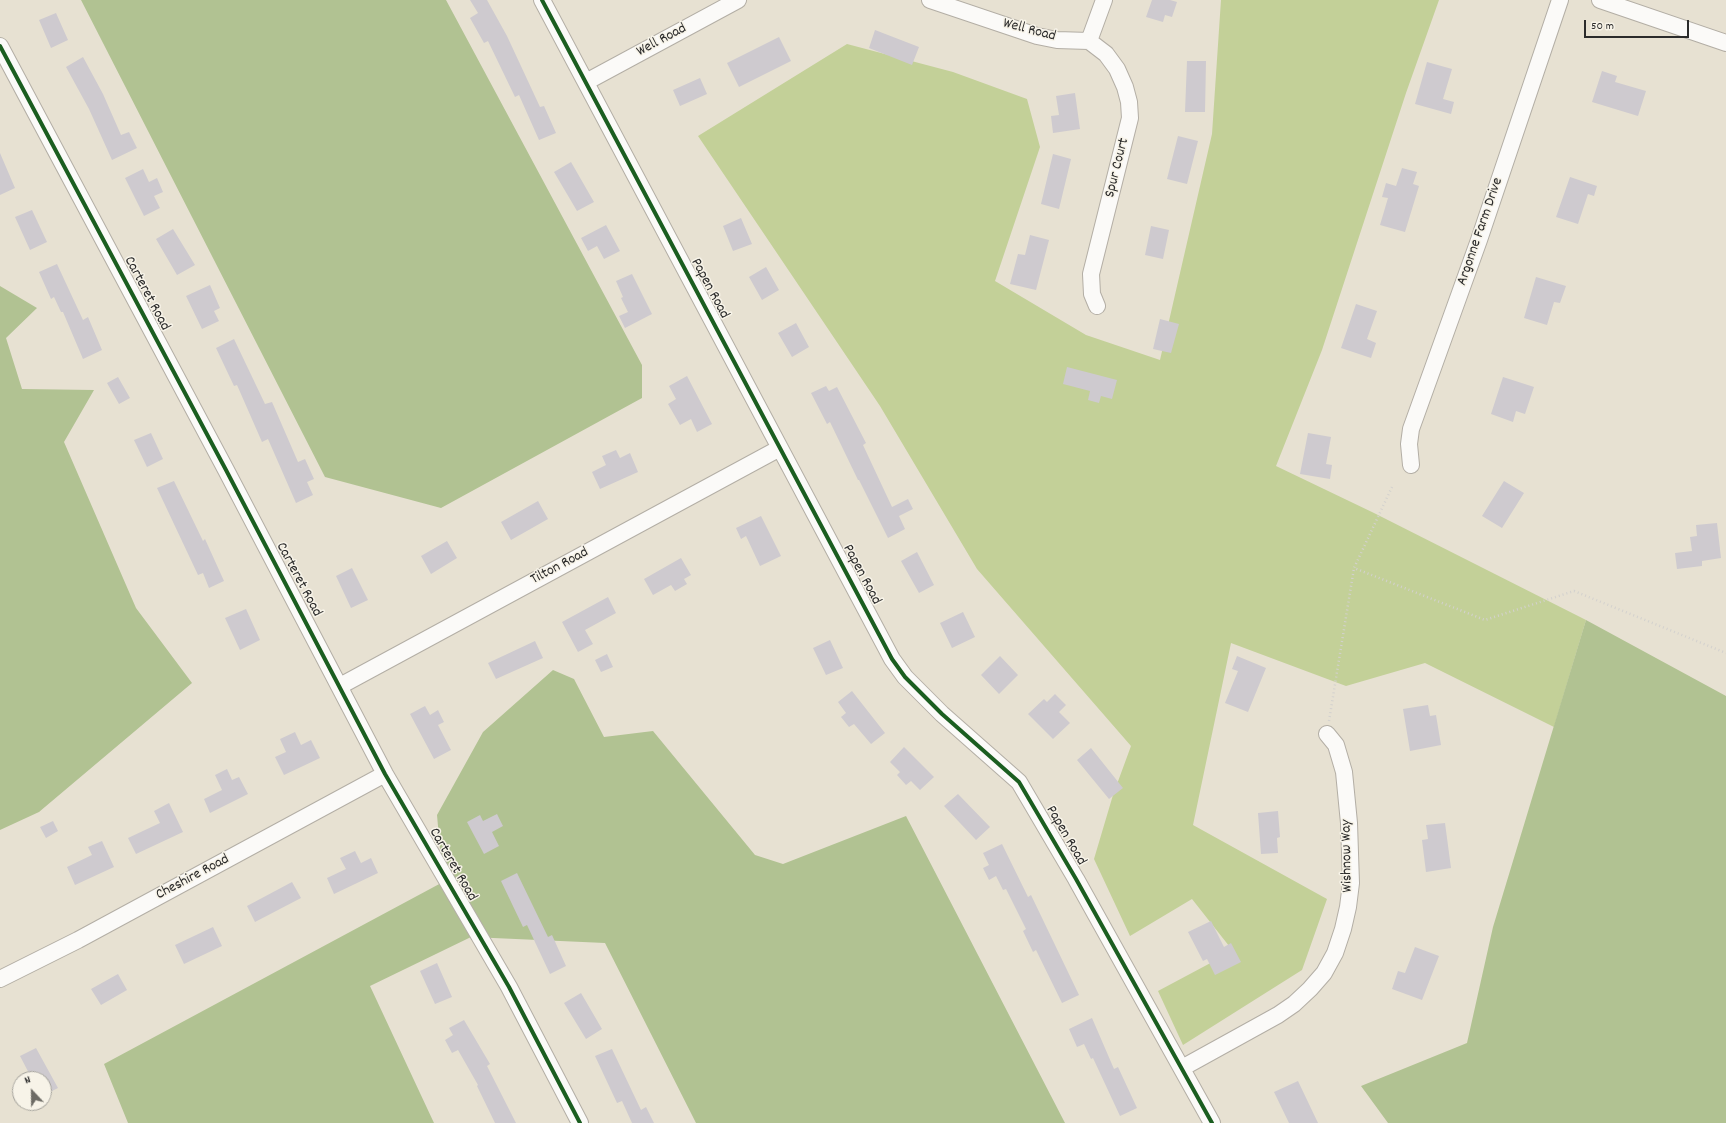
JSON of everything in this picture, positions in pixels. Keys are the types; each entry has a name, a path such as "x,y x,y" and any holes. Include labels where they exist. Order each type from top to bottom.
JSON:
{"street":[{"name":"Papen Road","path":"542,0 892,659 905,677 942,714 1019,782 1076,879 1212,1123"},
{"name":"Well Road","path":"586,82 738,0"},
{"name":"Well Road","path":"930,0 1037,36 1057,40 1089,41"},
{"path":"1089,41 1104,0"},
{"name":"Argonne Farm Drive","path":"1411,465 1409,444 1411,430 1481,232 1560,0"},
{"path":"1600,0 1726,43"},
{"name":"Spur Court","path":"1089,41 1106,54 1117,69 1125,87 1129,102 1130,118 1091,274 1092,294 1097,306"},
{"name":"Carteret Road","path":"0,46 386,774 509,987 580,1123"},
{"name":"Tilton Road","path":"340,686 780,448"},
{"name":"Wishnow Way","path":"1182,1068 1278,1015 1294,1004 1324,973 1334,953 1345,922 1351,883 1349,824 1344,772 1336,745 1327,734"},
{"name":"Cheshire Road","path":"0,979 78,940 386,774"}],"path":[{"path":"1327,734 1354,568 1392,486"},
{"path":"1354,568 1485,620 1574,591 1726,653"}],"green space":[{"path":"81,0 446,0 642,365 642,398 441,508 325,477"},
{"path":"1221,0 1439,0 1406,93 1322,350 1276,466 1374,513 1586,620 1554,727 1425,663 1346,686 1231,643 1193,825 1327,899 1302,970 1183,1045 1158,991 1233,951 1192,899 1130,936 1094,859 1113,795 1131,746 977,569 880,406 698,136 847,44 953,72 1027,99 1040,147 995,281 1086,335 1160,360 1212,134"},
{"path":"0,286 37,308 6,338 22,389 94,390 64,442 136,608 192,683 39,812 0,830"},
{"path":"1586,620 1726,696 1726,1123 1388,1123 1361,1086 1467,1043 1493,927"},
{"path":"553,670 574,679 604,737 653,731 755,855 783,864 906,816 1065,1123 696,1123 605,943 471,937 370,986 434,1123 128,1123 104,1064 443,882 437,815 483,732"}],"building":[{"path":"470,0 487,0 507,36 540,107 544,106 556,133 539,140 519,95 515,97 488,41 484,43 470,18 478,13"},
{"path":"1152,0 1170,0 1177,2 1172,17 1165,15 1163,22 1146,17"},
{"path":"56,13 68,40 51,48 39,20"},
{"path":"875,30 919,47 912,65 869,48"},
{"path":"779,37 791,61 739,87 727,63"},
{"path":"83,57 103,94 121,135 129,132 137,148 112,160 89,109 66,67"},
{"path":"1187,61 1206,61 1205,112 1185,112"},
{"path":"1427,62 1452,69 1443,99 1454,102 1451,114 1415,104"},
{"path":"1602,71 1617,76 1615,82 1646,91 1638,116 1592,102"},
{"path":"700,78 707,94 680,106 673,90"},
{"path":"1075,93 1080,129 1053,133 1051,116 1059,115 1056,96"},
{"path":"1178,136 1198,141 1187,184 1167,179"},
{"path":"0,153 15,188 0,195"},
{"path":"1053,154 1071,159 1059,209 1041,204"},
{"path":"571,162 594,202 577,211 554,172"},
{"path":"1402,168 1417,172 1413,184 1419,186 1405,232 1380,225 1388,198 1382,197 1386,183 1396,186"},
{"path":"143,169 149,182 157,178 163,192 154,196 160,208 144,216 125,178"},
{"path":"1570,177 1597,186 1594,196 1588,194 1578,224 1556,217"},
{"path":"32,210 47,242 30,250 15,217"},
{"path":"741,218 752,244 733,251 723,226"},
{"path":"606,225 620,251 604,259 597,246 588,251 581,238"},
{"path":"1151,226 1169,230 1163,259 1145,255"},
{"path":"173,229 195,265 177,275 156,239"},
{"path":"1030,235 1049,240 1036,290 1010,284 1018,254 1025,255"},
{"path":"57,264 83,320 88,317 102,350 83,359 63,312 61,312 54,297 51,299 39,272"},
{"path":"766,267 779,290 762,300 749,277"},
{"path":"632,274 652,314 625,328 619,316 628,312 621,298 623,297 616,281"},
{"path":"1536,277 1566,286 1560,303 1554,302 1547,325 1524,318"},
{"path":"210,285 220,308 214,311 219,321 202,329 186,296"},
{"path":"1356,304 1377,311 1367,339 1376,343 1371,358 1341,348"},
{"path":"1160,319 1179,324 1171,353 1153,349"},
{"path":"796,323 809,347 792,357 778,333"},
{"path":"234,339 265,404 272,402 298,462 305,459 314,479 307,482 313,495 296,503 268,439 262,442 237,385 234,386 216,348"},
{"path":"1067,367 1117,380 1112,399 1101,396 1099,403 1088,400 1090,391 1063,384"},
{"path":"687,376 712,424 697,432 691,419 680,425 668,404 676,399 669,386"},
{"path":"118,377 130,398 119,404 107,383"},
{"path":"1503,377 1534,387 1525,414 1516,411 1513,422 1491,414"},
{"path":"826,386 829,391 837,387 866,443 863,445 892,507 908,499 913,509 899,516 905,529 888,538 830,422 827,424 811,393"},
{"path":"151,433 163,459 147,467 134,440"},
{"path":"1308,433 1331,437 1326,464 1332,465 1330,479 1300,474"},
{"path":"616,450 620,458 630,453 638,472 600,489 592,472 606,465 602,456"},
{"path":"174,481 203,541 205,539 224,581 209,588 203,573 198,575 157,488"},
{"path":"1504,481 1524,493 1502,528 1482,516"},
{"path":"538,501 548,519 511,540 501,522"},
{"path":"761,516 781,556 760,566 746,536 741,539 736,528"},
{"path":"1717,523 1721,558 1702,561 1702,566 1677,569 1675,553 1692,551 1690,537 1697,536 1696,525"},
{"path":"447,541 457,558 431,574 421,556"},
{"path":"917,552 934,585 919,593 901,561"},
{"path":"681,558 691,575 684,579 687,584 675,591 671,585 653,595 644,579"},
{"path":"352,568 368,600 351,608 336,576"},
{"path":"608,597 616,613 585,630 593,644 578,652 562,622"},
{"path":"246,609 260,640 240,650 225,618"},
{"path":"963,612 975,637 952,648 940,623"},
{"path":"830,640 843,668 826,675 813,648"},
{"path":"535,641 543,658 496,679 488,663"},
{"path":"607,654 613,667 601,672 595,660"},
{"path":"1000,656 1018,675 999,694 981,675"},
{"path":"1237,656 1266,668 1248,712 1225,703 1238,671 1232,669"},
{"path":"852,691 885,733 871,744 854,724 849,727 841,717 846,713 838,702"},
{"path":"1055,694 1066,705 1059,712 1070,723 1053,739 1028,714 1044,699 1047,702"},
{"path":"1428,705 1430,716 1436,715 1441,745 1410,751 1403,709"},
{"path":"425,706 430,715 438,710 444,722 438,725 451,750 434,759 410,714"},
{"path":"295,732 301,745 311,740 320,758 284,775 275,757 286,752 280,739"},
{"path":"904,747 934,777 920,790 911,781 906,785 897,775 900,772 890,762"},
{"path":"1091,748 1123,788 1109,799 1077,760"},
{"path":"227,769 232,780 239,777 248,794 210,813 204,799 222,790 215,775"},
{"path":"958,794 990,827 976,840 944,806"},
{"path":"169,803 183,832 136,854 128,838 160,823 154,811"},
{"path":"1278,811 1280,837 1277,838 1278,853 1261,854 1258,813"},
{"path":"497,814 503,826 492,832 499,846 484,854 467,822 480,815 483,821"},
{"path":"53,821 58,831 46,838 40,827"},
{"path":"1445,823 1451,868 1426,872 1422,840 1428,839 1426,825"},
{"path":"102,841 114,867 75,885 67,867 92,855 88,847"},
{"path":"1002,844 1028,897 1031,895 1079,995 1062,1003 1036,950 1033,952 1023,931 1026,929 1006,889 1003,890 996,876 989,880 983,868 989,865 983,853"},
{"path":"355,851 361,863 371,858 378,873 334,894 327,878 346,869 340,858"},
{"path":"517,873 548,937 552,935 566,966 550,974 527,925 523,927 501,881"},
{"path":"292,882 301,898 255,922 247,906"},
{"path":"1211,921 1224,947 1231,943 1241,962 1215,975 1207,959 1203,961 1188,932"},
{"path":"213,927 222,946 184,964 175,945"},
{"path":"1415,947 1439,956 1422,1000 1392,989 1398,971 1405,973"},
{"path":"437,963 452,997 435,1004 420,971"},
{"path":"118,974 127,990 101,1005 91,989"},
{"path":"581,993 602,1029 586,1039 564,1003"},
{"path":"1092,1018 1114,1069 1118,1067 1137,1108 1120,1116 1093,1058 1091,1059 1084,1044 1077,1047 1069,1029"},
{"path":"464,1020 490,1064 487,1066 516,1123 495,1123 477,1086 478,1085 458,1050 452,1053 445,1040 453,1035 449,1028"},
{"path":"36,1048 49,1071 28,1071 20,1056"},
{"path":"612,1049 641,1110 646,1107 654,1123 632,1123 622,1101 617,1103 595,1056"},
{"path":"52,1077 58,1088 52,1091"},
{"path":"1298,1081 1318,1123 1289,1123 1274,1092"}],"cycle path":[{"path":"542,0 892,659 905,677 942,714 1019,782 1076,879 1212,1123"},
{"path":"0,46 226,470 385,774 509,987 580,1123"}]}
